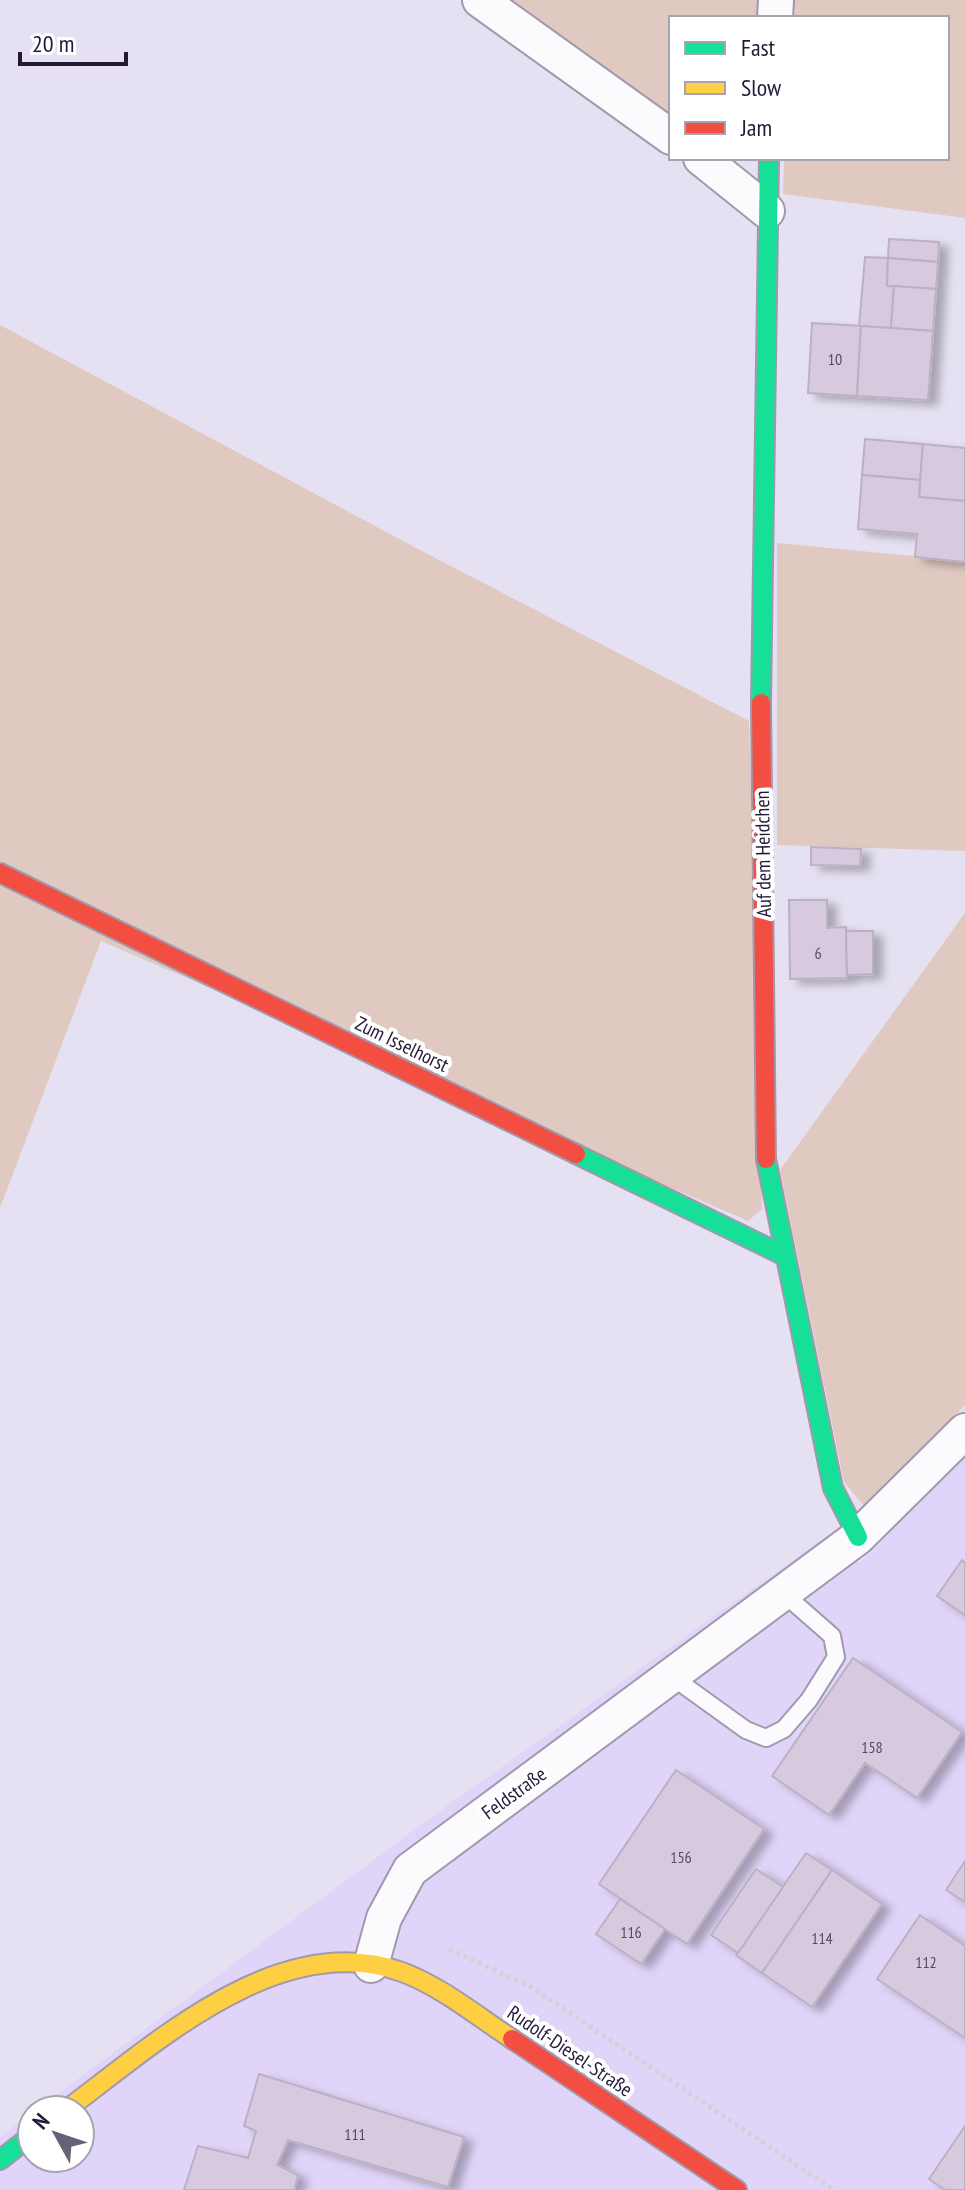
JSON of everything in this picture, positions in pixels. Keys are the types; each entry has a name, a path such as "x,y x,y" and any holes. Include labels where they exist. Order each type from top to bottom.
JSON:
{"street":[{"path":"480,0 669,136"},
{"path":"703,160 767,211"},
{"name":"Auf dem Heidchen","path":"769,160 761,709 766,1160 833,1488 858,1537"},
{"name":"Zum Isselhorst","path":"0,873 785,1256"},
{"name":"Feldstraße","path":"371,1965 384,1918 410,1870 858,1537 965,1431"},
{"path":"88,2094 234,1991 282,1973 336,1965 371,1965"},
{"name":"Rudolf-Diesel-Straße","path":"371,1965 402,1972 443,1993 737,2190"},
{"path":"0,2160 16,2148"}],"lane":[{"path":"671,1676 746,1730 766,1738 784,1729 809,1700 836,1657 832,1636 783,1593"}],"path":[{"path":"447,1948 531,1987 834,2190"}],"shaded area":[{"path":"495,0 763,0 762,16 669,16 669,122"},
{"path":"791,0 965,0 965,218 783,194 784,160 949,160 949,16 790,16"},
{"path":"0,325 418,549 749,721 762,1209 748,1221 101,941 0,1208"},
{"path":"777,543 965,561 965,851 777,845"},
{"path":"965,913 965,1405 865,1507 844,1482 780,1170"},
{"path":"965,1455 965,2190 0,2190 0,2137 16,2125 16,2174 96,2174 96,2094 58,2094 430,1818 827,1536 860,1563"}],"building":[{"path":"889,239 939,242 938,262 888,258"},
{"path":"865,257 888,258 887,286 894,286 891,328 859,326"},
{"path":"888,258 938,262 936,289 887,286"},
{"path":"894,286 936,289 933,331 891,328"},
{"path":"812,323 861,326 857,396 808,393"},
{"path":"861,326 933,331 928,400 857,396"},
{"path":"865,439 923,444 920,480 862,475"},
{"path":"923,444 965,448 965,501 919,497"},
{"path":"862,475 920,480 919,497 965,501 965,562 915,557 917,534 858,529"},
{"path":"811,847 861,849 860,866 811,865"},
{"path":"789,900 827,900 827,928 846,927 847,978 790,979"},
{"path":"846,931 873,931 873,974 847,975"},
{"path":"962,1560 965,1563 965,1615 937,1596"},
{"path":"853,1658 962,1732 917,1798 865,1763 829,1815 772,1776"},
{"path":"676,1770 764,1829 687,1944 599,1884"},
{"path":"806,1853 832,1870 762,1973 736,1955"},
{"path":"965,1861 965,1902 946,1890"},
{"path":"756,1869 783,1887 738,1953 711,1935"},
{"path":"832,1870 882,1904 812,2007 762,1973"},
{"path":"620,1899 665,1929 641,1964 596,1934"},
{"path":"920,1915 965,1946 965,2038 877,1979"},
{"path":"259,2074 464,2137 448,2187 288,2140 277,2165 298,2175 294,2190 184,2190 198,2146 248,2158 256,2131 244,2126"},
{"path":"965,2126 965,2190 945,2190 929,2179"}],"traffic: fast":[{"path":"761,703 769,160"},
{"path":"576,1154 785,1256"},
{"path":"766,1159 833,1488 858,1537"},
{"path":"0,2160 16,2148"}],"traffic: slow":[{"path":"87,2094 180,2025 222,1999 266,1979 311,1966 356,1963 402,1972 445,1994 512,2039"}],"traffic: jam":[{"path":"761,703 766,1159"},
{"path":"0,873 576,1154"},
{"path":"512,2039 737,2190"}]}
